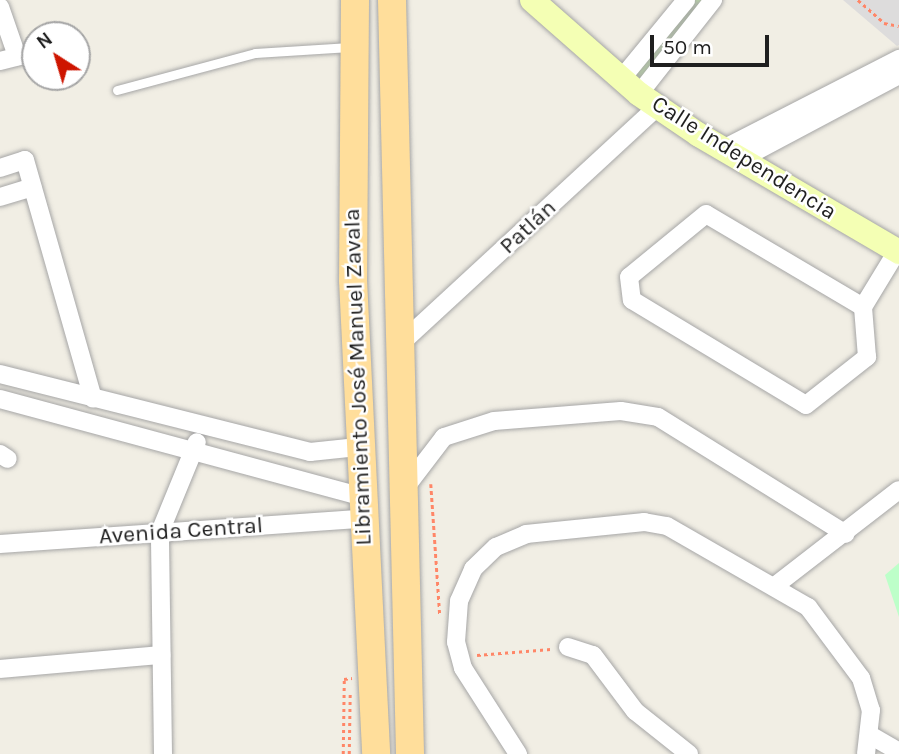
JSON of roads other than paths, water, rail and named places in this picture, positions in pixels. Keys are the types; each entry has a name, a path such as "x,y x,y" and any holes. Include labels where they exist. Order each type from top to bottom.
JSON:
{"main road":[{"name":"Libramiento José Manuel Zavala","path":"355,0 351,194 353,280 358,447 376,754"},
{"name":"Libramiento José Manuel Zavala","path":"392,0 400,495 410,754"},
{"path":"351,194 376,220 397,202"},
{"path":"353,280 376,268 398,287"}],"street":[{"name":"Calle Independencia","path":"533,0 640,93 732,154 898,252"},
{"path":"640,93 686,0"},
{"path":"640,93 713,0"},
{"path":"0,7 8,59"},
{"path":"732,154 899,59"},
{"path":"732,154 899,75"},
{"name":"Patlán","path":"397,347 640,93"},
{"path":"0,168 25,160 93,399"},
{"path":"0,197 32,187"},
{"path":"863,307 706,214 629,277 632,300 806,405 867,357 863,307 898,252"},
{"path":"0,374 203,430 310,453 358,447"},
{"path":"0,399 192,450 361,508"},
{"path":"126,433 132,410"},
{"path":"400,495 443,437 494,421 621,411 658,417 846,534"},
{"path":"163,754 160,532 192,450 203,430"},
{"path":"776,585 846,534 899,490"},
{"name":"Avenida Central","path":"0,544 160,532 361,508"},
{"path":"512,750 458,649 459,601 473,569 496,547 526,534 643,522 667,526 776,585 808,607 844,649 871,710 866,754"},
{"path":"568,647 593,655 635,712 680,752"},
{"path":"0,668 161,655"},
{"path":"870,734 899,752"}],"lane":[{"path":"117,90 256,53 356,47"}]}
